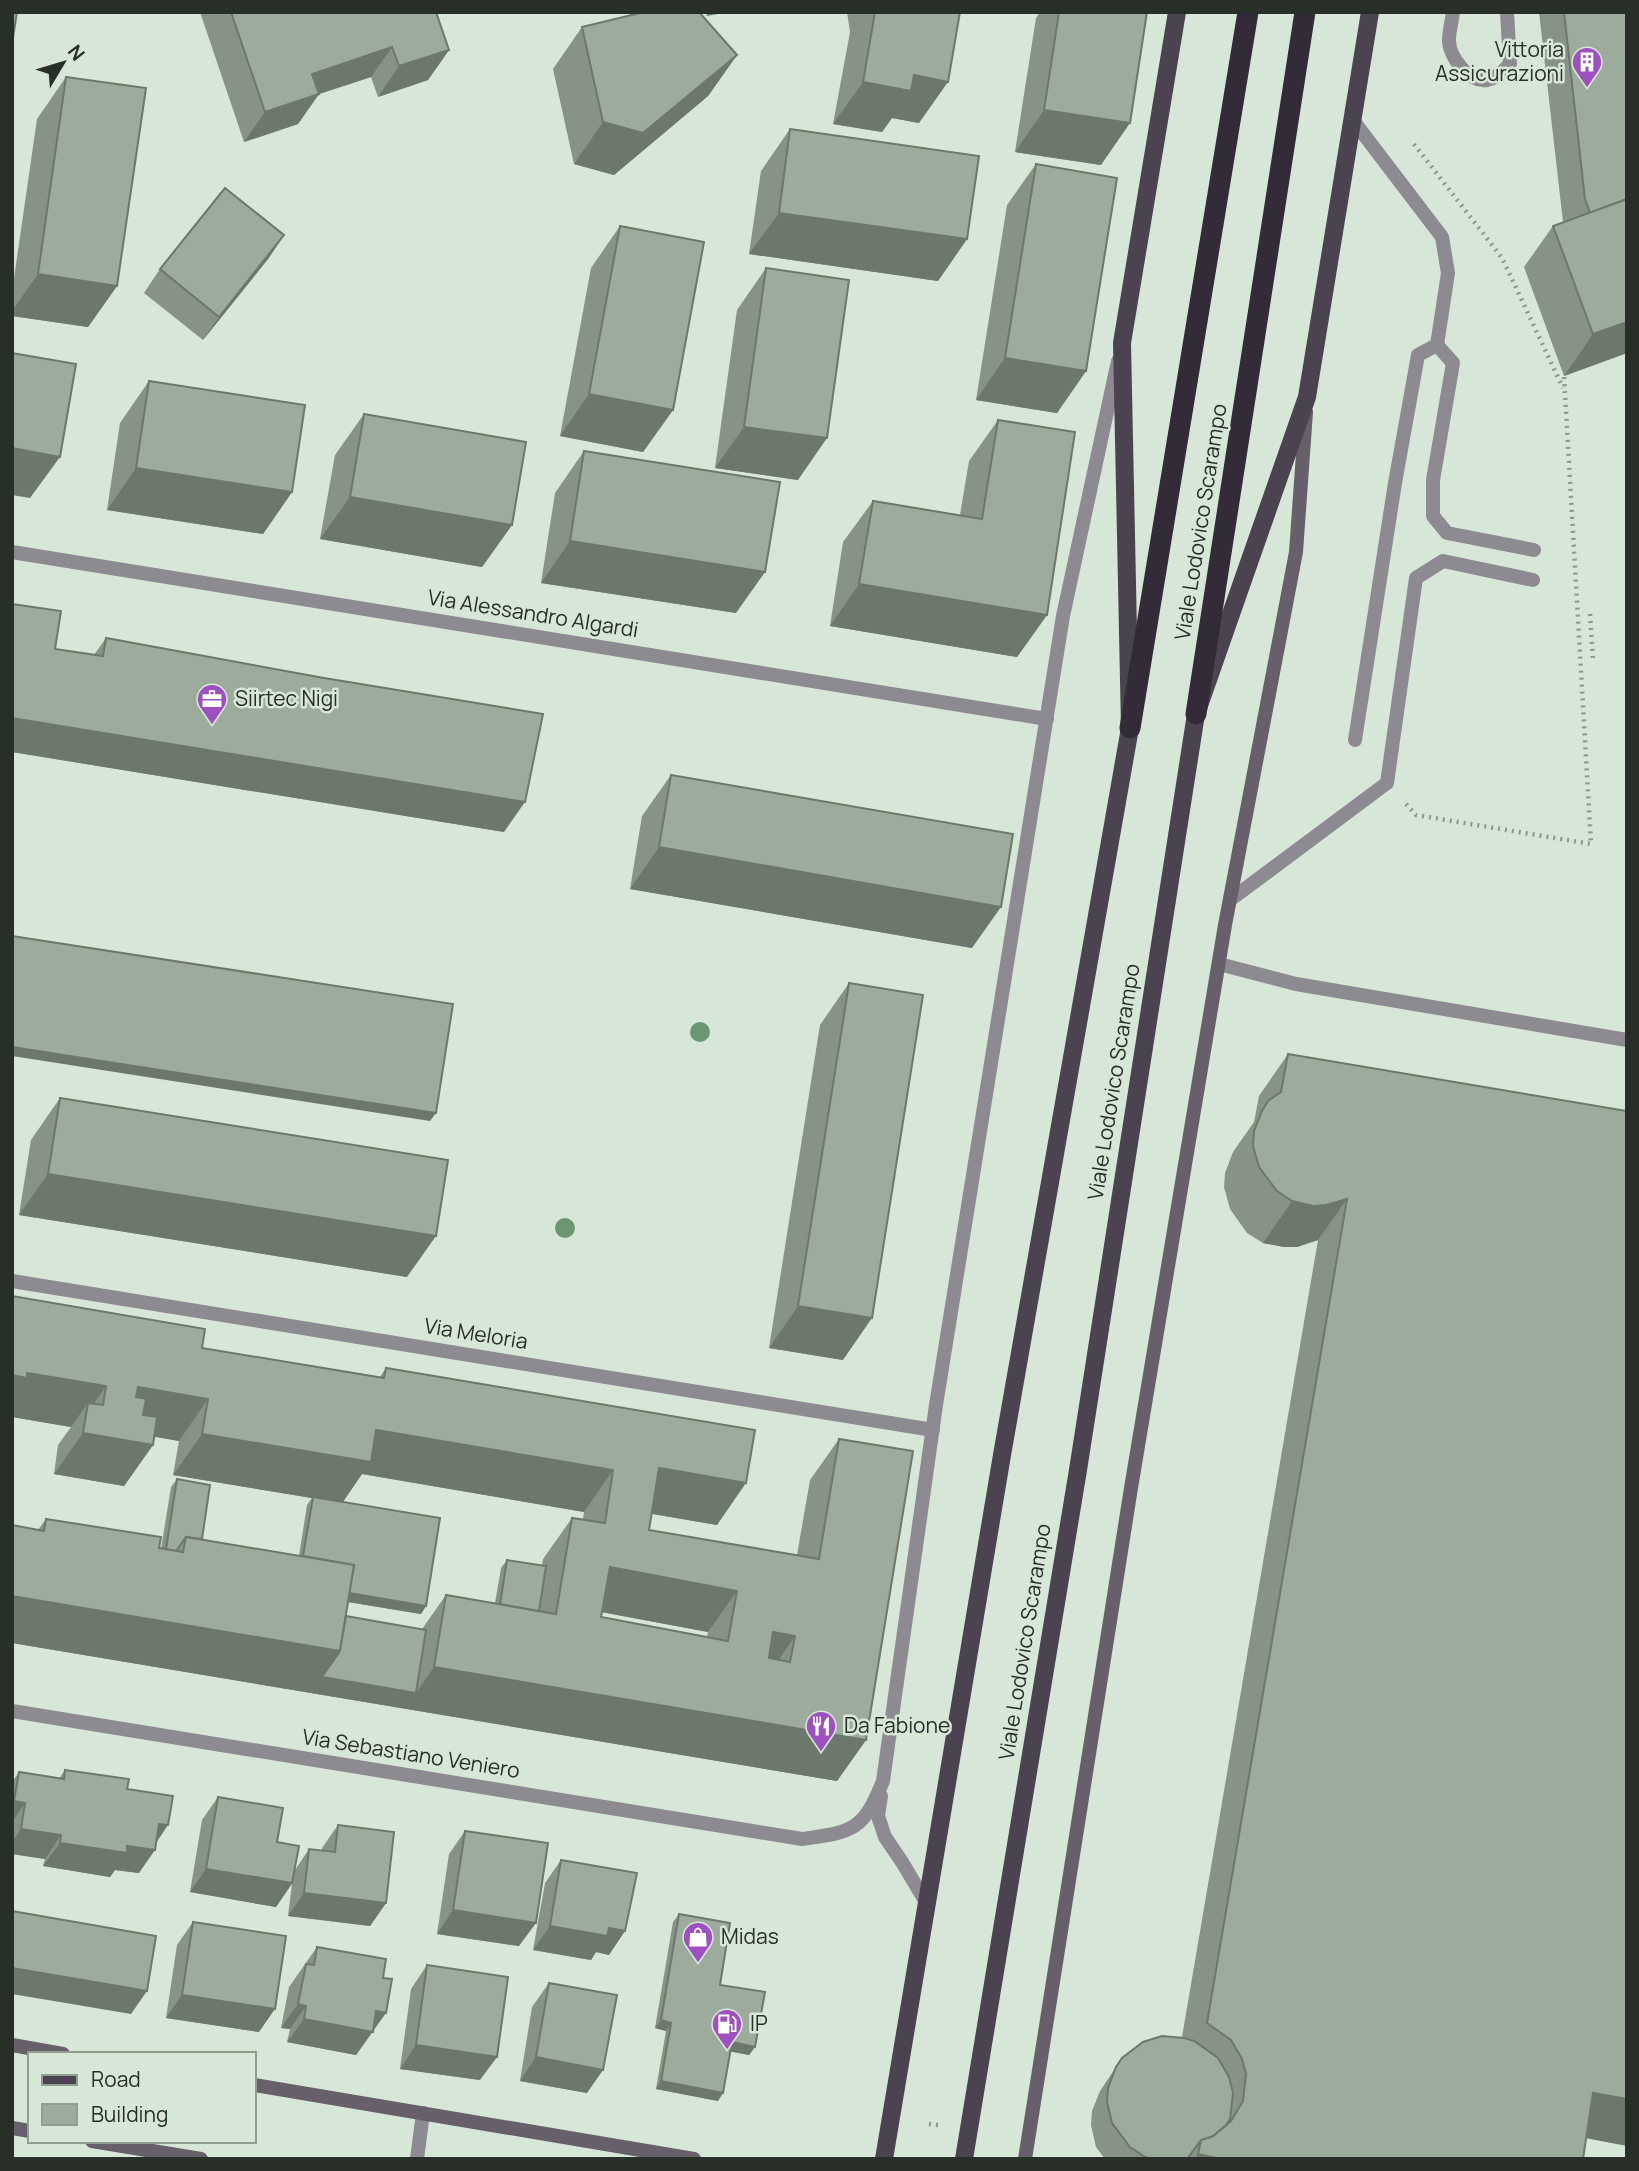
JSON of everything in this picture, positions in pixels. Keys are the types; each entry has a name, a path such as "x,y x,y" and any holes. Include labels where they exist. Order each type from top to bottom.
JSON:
{"highway":[{"name":"Viale Lodovico Scarampo","path":"1130,728 1248,12"},
{"name":"Viale Lodovico Scarampo","path":"1196,713 1305,12"}],"main road":[{"path":"1130,728 1122,343 1177,12"},
{"path":"1196,713 1307,397 1370,12"},
{"name":"Viale Lodovico Scarampo","path":"964,2159 1078,1470 1196,713"},
{"name":"Viale Lodovico Scarampo","path":"884,2159 1002,1455 1130,728"}],"street":[{"path":"1453,12 1448,42 1457,62 1466,73 1483,81 1492,79 1510,64 1507,12"},
{"path":"1352,120 1443,237 1448,272 1437,345"},
{"path":"927,1904 885,1837 878,1816 933,1430 1063,616 1122,343"},
{"path":"1437,345 1453,363 1433,480 1433,516 1447,533 1534,550"},
{"path":"1355,740 1418,355 1437,345"},
{"path":"1025,2159 1131,1488 1219,964 1296,552 1307,397"},
{"name":"Via Alessandro Algardi","path":"12,552 1047,719"},
{"path":"1230,900 1387,783 1416,578 1443,561 1533,580"},
{"path":"1219,964 1296,984 1627,1040"},
{"name":"Via Meloria","path":"12,1281 933,1430"},
{"name":"Via Sebastiano Veniero","path":"12,1711 802,1839 852,1830 873,1807 883,1781"},
{"path":"12,2045 52,2052"},
{"path":"256,2085 694,2159"},
{"path":"417,2159 423,2113"},
{"path":"104,2143 201,2159"}],"path":[{"path":"1414,144 1502,258 1565,392"},
{"path":"1387,783 1416,815 1591,844 1564,376"},
{"path":"1591,614 1593,660"}],"building":[{"path":"12,12 17,12 12,44"},
{"path":"231,12 436,12 449,50 399,66 392,47 312,74 319,94 265,112"},
{"path":"644,12 699,12 737,55 643,133 603,122 582,27"},
{"path":"875,12 960,12 948,82 914,75 911,91 863,82"},
{"path":"1059,12 1147,12 1130,123 1044,110"},
{"path":"1564,12 1627,12 1627,199 1590,213 1585,199"},
{"path":"66,77 146,88 117,286 38,274"},
{"path":"790,129 979,156 967,239 779,213"},
{"path":"1036,164 1117,178 1086,371 1005,358"},
{"path":"225,188 284,235 219,317 160,269"},
{"path":"1627,199 1627,322 1593,334 1553,226"},
{"path":"620,226 704,242 673,410 589,394"},
{"path":"766,268 849,280 827,438 744,427"},
{"path":"12,353 76,364 60,457 12,448"},
{"path":"149,381 305,405 292,492 136,468"},
{"path":"364,414 526,442 512,525 350,497"},
{"path":"998,420 1075,432 1047,615 859,584 873,501 982,519"},
{"path":"584,451 780,482 765,572 570,541"},
{"name":"Siirtec Nigi","path":"12,604 61,611 55,649 103,656 106,638 543,714 525,802 12,718"},
{"path":"671,775 1013,834 1001,907 659,847"},
{"path":"12,936 453,1004 436,1113 12,1047"},
{"path":"849,983 923,995 872,1318 798,1306"},
{"path":"1288,1054 1627,1111 1627,2099 1593,2093 1583,2159 1221,2159 1198,2154 1201,2140 1213,2136 1231,2121 1243,2101 1246,2074 1242,2059 1231,2040 1207,2023 1347,1199 1313,1206 1292,1201 1277,1191 1259,1167 1253,1146 1254,1131 1268,1101 1281,1092"},
{"path":"60,1098 448,1160 436,1236 48,1174"},
{"path":"12,1296 205,1329 202,1348 384,1378 386,1368 755,1430 746,1483 659,1468 649,1530 819,1559 839,1439 913,1451 866,1740 434,1667 446,1595 556,1614 572,1518 605,1523 613,1470 376,1430 371,1462 202,1434 208,1399 138,1387 136,1397 146,1399 143,1415 157,1417 153,1445 83,1433 88,1403 103,1405 106,1386 27,1373 27,1378 12,1375","holes":["610,1567 737,1591 728,1641 601,1617","773,1632 795,1636 790,1662 769,1658"]},
{"path":"177,1479 210,1485 202,1539 186,1537 176,1551 166,1549"},
{"path":"313,1497 440,1518 426,1606 349,1593 354,1565 303,1556"},
{"path":"46,1519 161,1537 159,1548 183,1552 186,1537 354,1565 340,1651 12,1596 12,1525 44,1531"},
{"path":"507,1560 546,1566 539,1611 500,1604"},
{"path":"346,1616 426,1630 416,1693 322,1677 340,1651"},
{"path":"65,1770 129,1779 127,1789 173,1796 168,1825 159,1824 155,1850 127,1846 127,1853 60,1843 61,1835 21,1829 25,1803 14,1801 19,1772 64,1779"},
{"path":"218,1797 283,1808 277,1842 299,1846 292,1883 206,1869"},
{"path":"338,1825 394,1832 386,1903 304,1893 309,1849 335,1852"},
{"path":"465,1831 548,1843 536,1923 453,1910"},
{"path":"561,1860 637,1873 625,1931 609,1928 607,1936 550,1926"},
{"path":"12,1911 156,1936 147,1991 12,1968"},
{"path":"679,1914 730,1923 720,1985 765,1992 755,2047 732,2042 723,2093 661,2081 671,2023 661,2020"},
{"path":"193,1922 286,1936 275,2009 182,1995"},
{"path":"317,1947 386,1959 383,1978 392,1979 386,2013 376,2011 373,2032 304,2019 306,2006 298,2004 306,1964 314,1965"},
{"path":"427,1965 508,1977 497,2057 416,2045"},
{"path":"549,1983 617,1995 603,2070 536,2057"},
{"path":"1162,2036 1194,2041 1218,2058 1229,2077 1233,2093 1230,2119 1226,2125 1213,2136 1201,2140 1187,2159 1154,2159 1145,2157 1130,2147 1112,2123 1107,2102 1108,2088 1122,2058 1143,2042"}],"place":[{"name":"Vittoria Assicurazioni","path":"1587,89"},
{"name":"Siirtec Nigi","path":"212,726"},
{"name":"Da Fabione","path":"821,1753"},
{"name":"Midas","path":"698,1964"},
{"name":"IP","path":"727,2051"}]}
